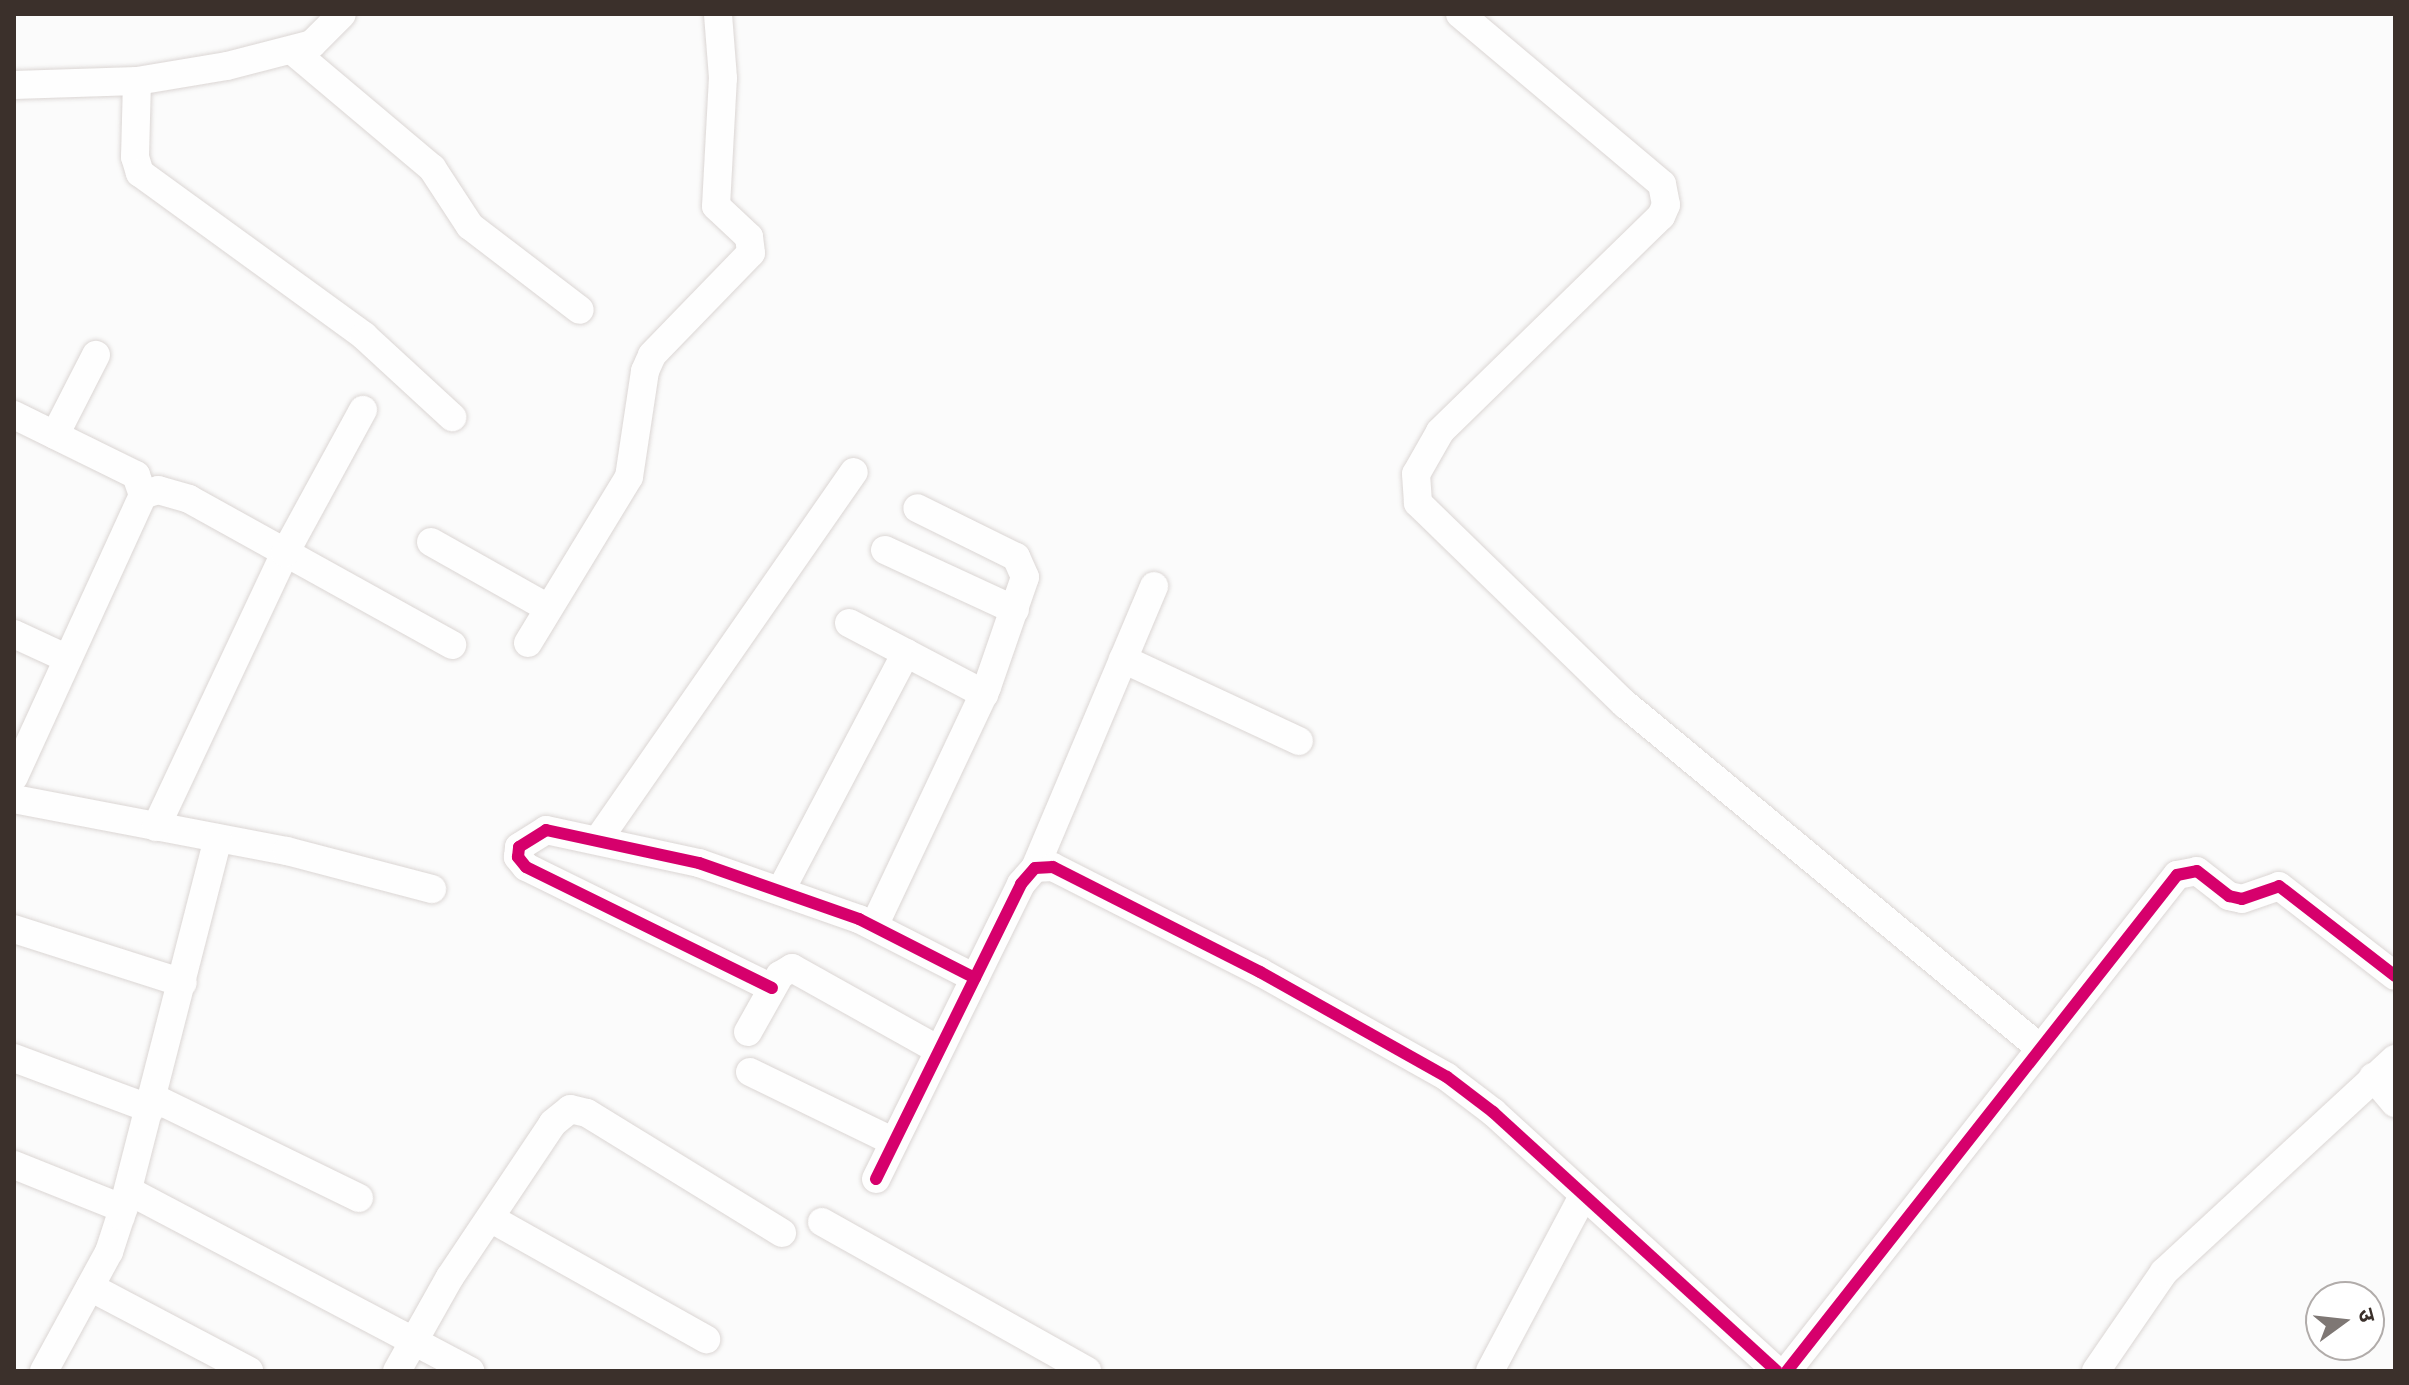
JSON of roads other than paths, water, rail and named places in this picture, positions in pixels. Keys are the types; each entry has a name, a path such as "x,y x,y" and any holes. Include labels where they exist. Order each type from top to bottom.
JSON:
{"street":[{"path":"14,85 137,81 293,51 326,34 342,14"},
{"path":"528,643 629,477 645,371 652,355 751,253 749,237 716,206 723,78 718,14"},
{"path":"1460,14 1662,184 1666,205 1661,216 1440,432 1416,474 1418,503 1625,704 2040,1048"},
{"path":"293,51 432,168 470,226 580,310"},
{"path":"137,81 135,157 140,173 364,336 452,417"},
{"path":"55,435 96,355"},
{"path":"156,827 285,553 363,410"},
{"path":"14,415 136,475 143,495 14,777"},
{"path":"598,840 854,472"},
{"path":"143,495 158,490 189,499 452,645"},
{"path":"874,926 984,694 1025,577 1022,563 917,508"},
{"path":"431,542 548,608"},
{"path":"885,550 1015,610"},
{"path":"876,1179 1021,884 1035,868 1154,586"},
{"path":"849,623 984,694"},
{"path":"14,634 66,658"},
{"path":"782,888 906,653"},
{"path":"1123,659 1299,741"},
{"path":"14,799 218,838 432,889"},
{"path":"772,988 526,867 518,857 519,847 538,831 598,840 782,888 874,926 975,978"},
{"path":"44,1371 90,1287 126,1200 218,838"},
{"path":"1035,868 1053,867 1070,874 1395,1044 1493,1112 1777,1371"},
{"path":"1787,1371 2169,882 2188,870 2197,871 2235,898 2271,885 2287,890 2395,976"},
{"path":"14,929 183,983"},
{"path":"748,1032 786,969 799,970 939,1050"},
{"path":"14,1058 153,1103 359,1198"},
{"path":"2096,1371 2164,1272 2395,1059"},
{"path":"750,1072 894,1142"},
{"path":"2373,1077 2395,1103"},
{"path":"397,1371 412,1341 490,1218 562,1112 578,1109 782,1233"},
{"path":"14,1165 126,1200 471,1371"},
{"path":"1490,1371 1583,1196"},
{"path":"490,1218 706,1339"},
{"path":"822,1222 1087,1371"},
{"path":"90,1287 249,1371"}]}
